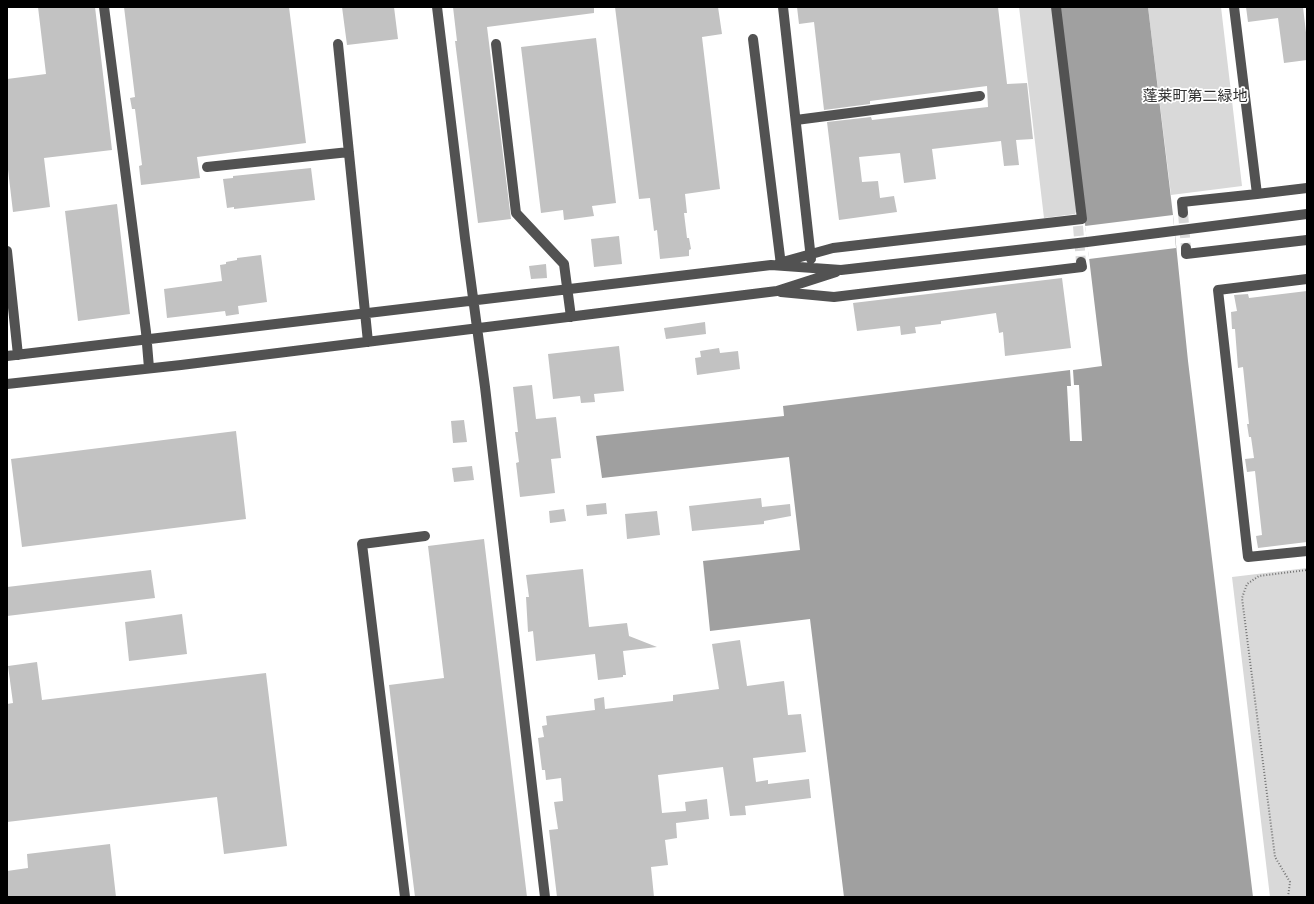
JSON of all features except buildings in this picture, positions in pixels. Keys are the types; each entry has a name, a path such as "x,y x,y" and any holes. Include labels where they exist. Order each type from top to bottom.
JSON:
{"street":[{"path":"104,7 147,339 149,368"},
{"path":"437,7 486,395 545,897"},
{"path":"783,7 813,279"},
{"path":"7,356 778,264 833,248 1077,223 1082,219 1056,7"},
{"path":"1234,7 1256,194"},
{"path":"753,39 778,264"},
{"path":"338,44 368,342"},
{"path":"496,44 516,213 564,264 571,317"},
{"path":"796,120 980,96"},
{"path":"207,167 349,152"},
{"path":"1183,213 1182,202 1307,188"},
{"path":"778,264 841,270 1087,242 1307,214"},
{"path":"1186,248 1186,254 1307,240"},
{"path":"7,251 18,355"},
{"path":"777,291 834,297 1082,267 1081,262"},
{"path":"7,384 477,329 777,291 841,270"},
{"path":"1307,280 1218,290 1248,557 1307,551"},
{"path":"406,897 362,544 425,536"}],"path":[{"path":"1288,897 1290,882 1275,857 1242,598 1247,584 1259,576 1307,570"}],"green space":[{"path":"1019,7 1052,7 1077,210 1075,214 1044,218"},
{"name":"蓬莱町第二緑地","path":"1148,7 1221,7 1242,186 1171,195"},
{"path":"1307,568 1307,897 1270,897 1232,577"}],"shaded area":[{"path":"1059,7 1148,7 1173,215 1188,361 1253,897 844,897 810,619 710,631 703,561 800,550 789,457 602,478 596,436 784,416 783,406 1070,370 1071,386 1067,386 1070,441 1082,441 1079,385 1074,385 1073,370 1102,366"}],"pier":[{"path":"1173,215 1176,248 1089,259 1085,226"}],"tunnel":[{"path":"1183,213 1186,248"},
{"path":"1078,226 1081,262"}]}
